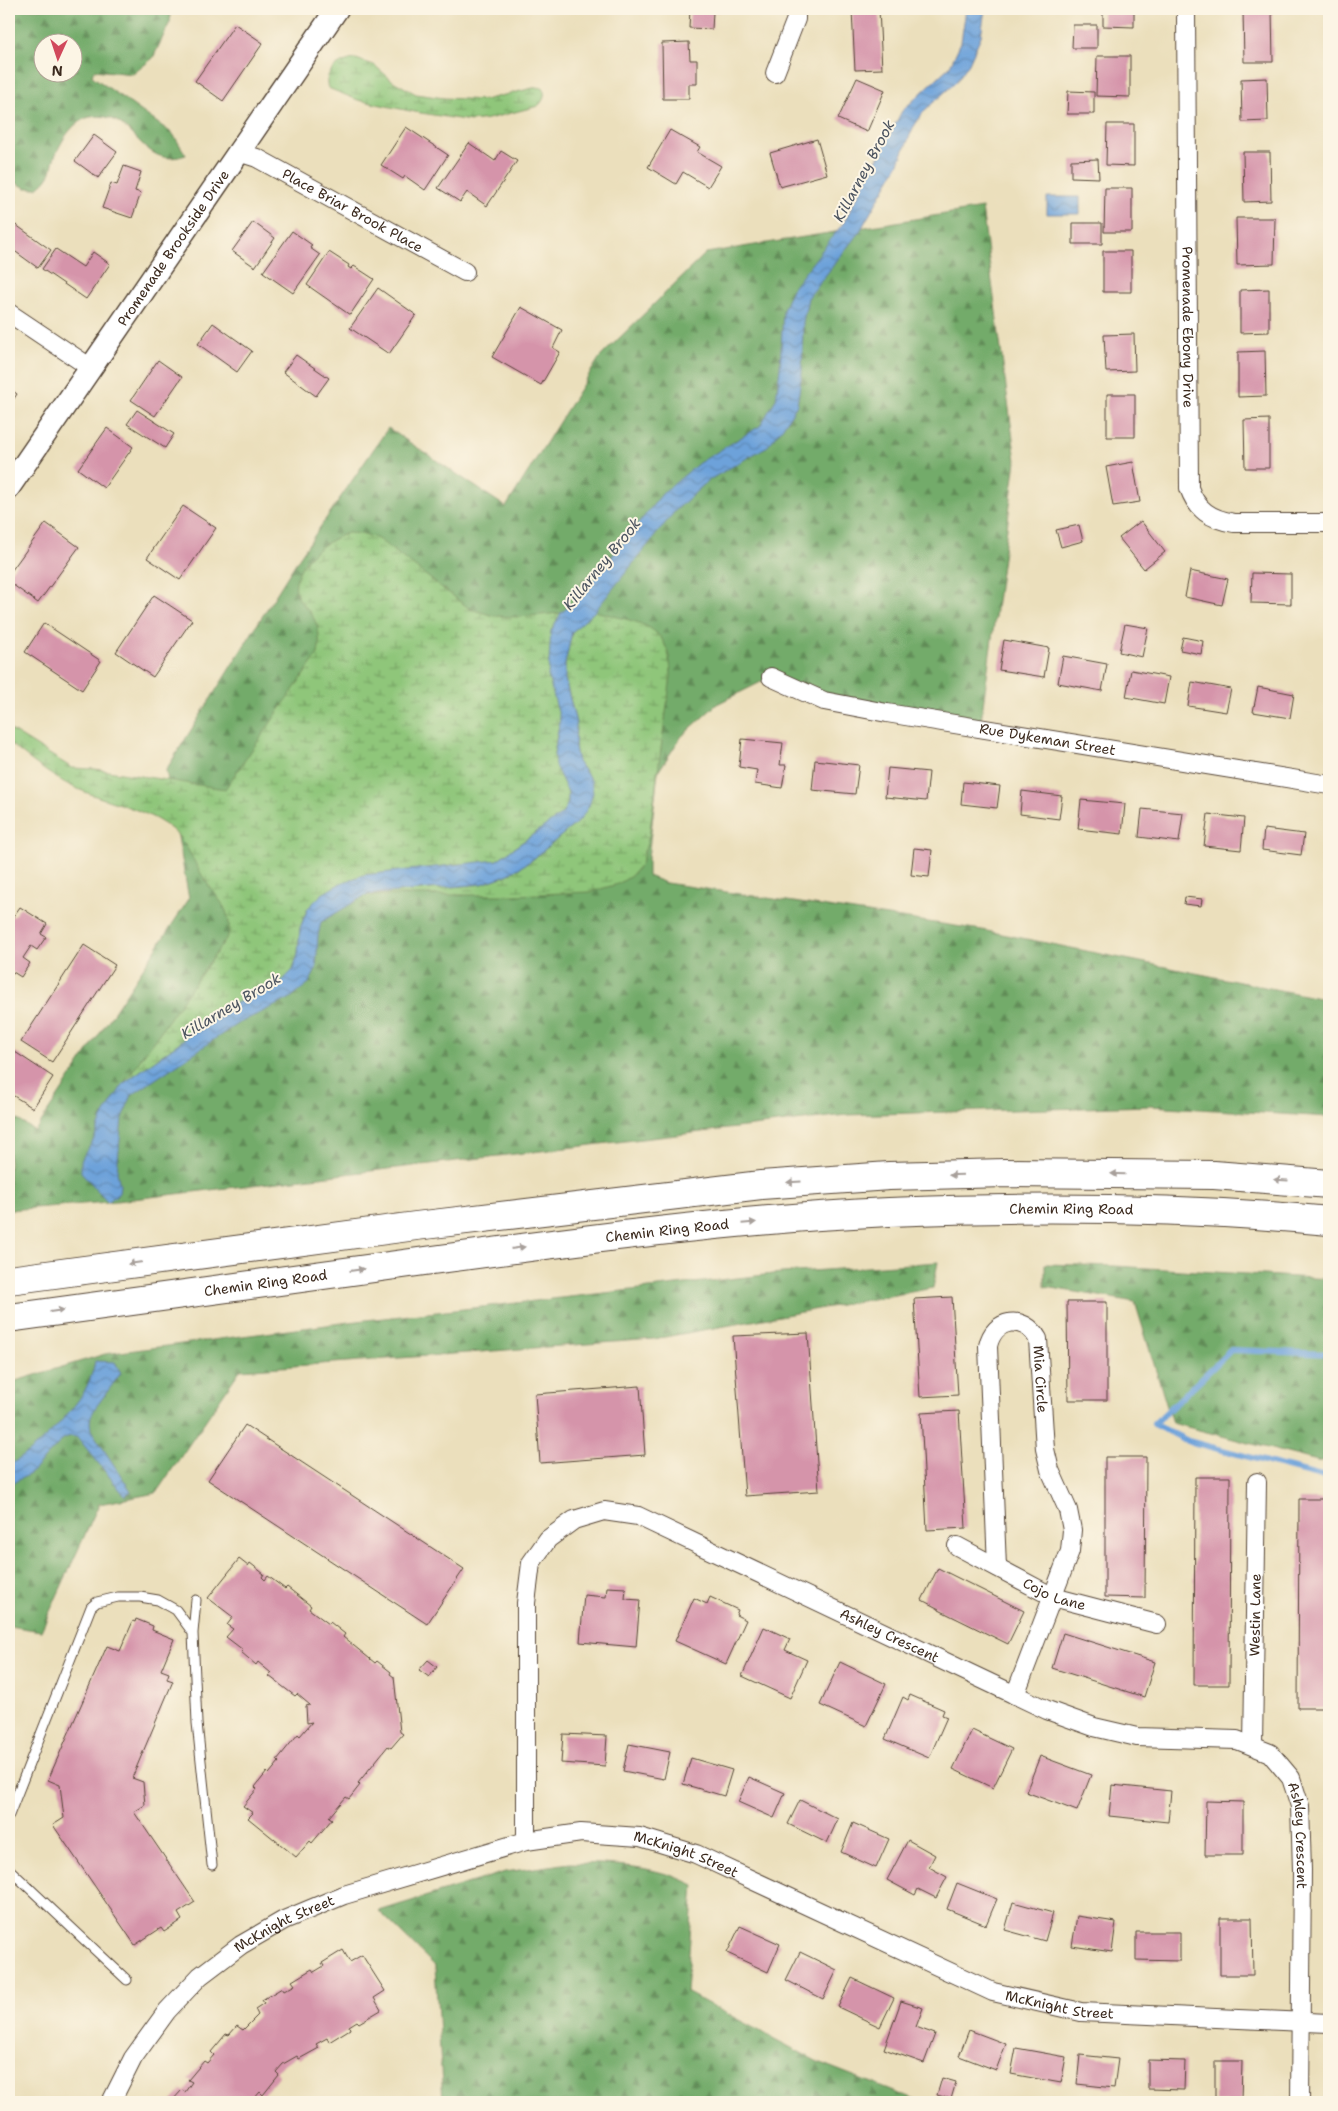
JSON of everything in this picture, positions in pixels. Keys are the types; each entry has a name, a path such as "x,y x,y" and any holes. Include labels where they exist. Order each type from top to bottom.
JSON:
{"highway":[{"path":"9,1280 648,1196 771,1184 889,1176 1005,1173 1214,1175 1328,1183"},
{"name":"Chemin Ring Road","path":"9,1318 555,1243 672,1229 887,1212 1122,1209 1274,1216 1329,1221"},
{"path":"1274,1216 1329,1226"}],"street":[{"name":"Promenade Brookside Drive","path":"9,487 337,9"},
{"path":"775,73 796,19 796,9"},
{"name":"Promenade Ebony Drive","path":"1186,9 1189,488 1193,499 1202,511 1219,521 1234,523 1329,523"},
{"name":"Place Briar Brook Place","path":"238,152 257,158 465,272"},
{"path":"9,313 91,368"},
{"name":"Rue Dykeman Street","path":"771,677 824,701 1329,785"},
{"name":"Mia Circle","path":"996,1567 988,1346 994,1332 1013,1322 1028,1326 1038,1339 1045,1449 1050,1470 1068,1510 1072,1530 1070,1551 1015,1695"},
{"name":"Westin Lane","path":"1253,1746 1257,1482"},
{"name":"Ashley Crescent","path":"526,1841 526,1603 531,1563 548,1539 574,1520 604,1511 638,1516 1048,1710 1094,1727 1137,1737 1237,1740 1270,1753 1291,1778 1300,1806 1302,2023 1300,2102"},
{"name":"Cojo Lane","path":"957,1546 1053,1597 1157,1624"},
{"name":"McKnight Street","path":"111,2102 133,2058 167,2011 200,1976 241,1945 284,1920 323,1903 526,1841 581,1833 640,1837 696,1854 993,1992 1031,2002 1080,2012 1329,2023"}],"lane":[{"path":"9,1816 91,1607 97,1602 118,1597 140,1597 158,1600 176,1610 193,1633"},
{"path":"196,1600 193,1633 197,1723 212,1865"},
{"path":"9,1869 127,1980"}],"green space":[{"path":"9,9 171,9 170,22 153,58 133,74 94,70 92,76 173,134 186,155 170,158 158,155 117,122 105,117 90,117 72,128 63,140 45,181 37,188 26,188 9,179"},
{"path":"356,59 374,65 393,81 416,94 444,98 484,100 537,87 542,88 543,100 538,106 488,119 471,121 358,100 328,88 328,76 334,67"},
{"path":"982,208 1016,461 980,728 887,713 771,677 717,704 681,737 658,772 648,858 648,876 666,883 982,930 1329,1000 1329,1117 1150,1106 846,1115 108,1202 9,1210 9,1114 35,1131 189,899 166,770 297,561 388,428 506,507 600,357 706,253"},
{"path":"348,533 364,534 378,539 470,609 494,616 519,617 561,613 551,631 560,719 554,754 568,792 568,803 562,814 497,860 308,908 300,928 298,954 293,970 280,983 228,1007 124,1083 228,936 229,921 227,914 185,844 166,825 147,814 74,788 55,777 9,743 9,729 72,768 95,769 225,789 318,654 319,637 317,626 296,592 299,572 304,563 321,547"},
{"path":"595,611 649,628 665,644 669,658 671,676 649,836 641,864 631,876 618,884 590,892 514,895 366,895 482,884 509,874 532,860 580,820 591,780 578,762 575,747 576,723 565,679 565,664 572,632"},
{"path":"938,1262 933,1288 654,1339 240,1370 156,1493 99,1504 41,1631 9,1626 9,1383 105,1354 357,1321 782,1273"},
{"path":"1045,1264 1115,1266 1329,1279 1329,1464 1172,1423 1135,1302 1045,1287"},
{"path":"570,1863 634,1867 664,1873 694,1885 686,1992 818,2062 920,2102 443,2102 435,1966 379,1911 505,1872"}],"water":[{"name":"Killarney Brook","path":"966,9 985,9 981,36 969,63 956,82 924,111 913,128 898,165 860,231 808,298 803,322 802,373 797,405 768,446 709,480 675,511 595,611 572,632 565,664 565,679 576,723 575,747 578,762 591,780 593,793 589,806 580,820 532,860 509,874 482,884 366,895 321,922 318,936 316,970 309,983 289,999 237,1024 132,1095 122,1118 117,1172 120,1185 119,1193 108,1202 81,1172 81,1161 93,1141 103,1116 124,1083 228,1007 280,983 293,970 298,954 300,928 308,908 322,894 341,883 364,875 497,860 562,814 568,803 568,792 555,766 554,754 560,719 548,676 551,631 561,613 579,598 662,494 699,463 760,426 776,399 780,368 783,310 792,289 844,222 902,111 950,66 961,42"},
{"path":"1047,197 1080,197 1080,214 1047,214"},
{"path":"95,1361 115,1362 121,1373 91,1416 91,1430 131,1491 125,1496 78,1438 72,1436 63,1439 30,1474 9,1485 9,1465 40,1443 71,1410 85,1390"}],"building":[{"path":"690,9 721,9 720,12 713,12 712,29 689,28"},
{"path":"879,9 882,69 855,70 852,10"},
{"path":"1103,9 1134,9 1134,27 1103,26"},
{"path":"1243,10 1272,10 1273,62 1244,62"},
{"path":"235,24 263,43 223,101 195,81"},
{"path":"1073,25 1097,25 1097,48 1072,48"},
{"path":"689,42 690,60 697,60 697,84 689,84 689,99 663,99 662,43"},
{"path":"1097,56 1130,56 1130,97 1096,96"},
{"path":"857,78 885,90 867,132 838,119"},
{"path":"1267,78 1268,121 1242,122 1241,79"},
{"path":"1068,91 1094,92 1094,114 1067,114"},
{"path":"1107,124 1134,124 1134,166 1106,165"},
{"path":"406,127 448,155 425,190 405,176 403,179 381,165"},
{"path":"670,130 700,147 697,152 721,166 708,187 683,172 676,184 648,167"},
{"path":"94,135 117,152 98,178 75,161"},
{"path":"817,139 827,174 780,187 770,153"},
{"path":"469,143 495,161 501,151 517,161 487,206 467,192 460,202 438,188"},
{"path":"1243,152 1270,152 1271,201 1244,202"},
{"path":"1098,159 1099,178 1071,177 1071,160"},
{"path":"124,166 141,172 135,191 141,193 132,218 102,208 111,183 117,185"},
{"path":"1105,188 1132,188 1132,232 1104,232"},
{"path":"1236,218 1275,218 1274,264 1237,265"},
{"path":"253,222 275,238 255,267 232,251"},
{"path":"1073,223 1102,223 1102,244 1073,244"},
{"path":"16,225 51,250 38,268 9,247 9,236"},
{"path":"292,231 312,245 310,248 320,255 293,293 263,272"},
{"path":"56,249 83,267 93,252 110,264 86,299 42,269"},
{"path":"1103,251 1131,251 1131,292 1103,292"},
{"path":"329,252 349,265 348,267 351,269 354,266 374,279 350,315 307,285"},
{"path":"378,288 416,315 389,354 350,328"},
{"path":"1269,289 1269,332 1240,333 1240,290"},
{"path":"521,307 562,330 553,348 560,352 541,385 492,357"},
{"path":"213,323 252,351 237,372 198,344"},
{"path":"1134,334 1135,371 1106,372 1104,335"},
{"path":"1265,351 1266,396 1238,397 1238,352"},
{"path":"296,355 329,378 316,396 283,372"},
{"path":"158,360 182,377 155,416 131,400"},
{"path":"9,388 17,394 9,406"},
{"path":"1107,394 1135,394 1135,437 1107,437"},
{"path":"137,410 174,434 165,448 127,424"},
{"path":"1269,419 1269,468 1245,468 1244,420"},
{"path":"107,428 133,447 104,488 78,469"},
{"path":"1133,462 1140,502 1113,506 1106,467"},
{"path":"183,506 216,528 180,580 147,558"},
{"path":"1141,521 1165,552 1144,569 1119,538"},
{"path":"46,523 79,547 38,603 9,582 9,574"},
{"path":"1079,525 1083,541 1061,547 1056,530"},
{"path":"1190,571 1228,579 1222,605 1185,597"},
{"path":"1252,573 1291,574 1291,604 1251,603"},
{"path":"154,595 192,620 153,677 116,652"},
{"path":"44,623 101,661 82,690 25,652"},
{"path":"1125,624 1148,628 1142,657 1119,652"},
{"path":"1183,637 1203,641 1201,654 1180,650"},
{"path":"1004,640 1049,648 1044,677 999,670"},
{"path":"1063,656 1107,664 1102,691 1058,683"},
{"path":"1131,670 1169,677 1164,704 1126,697"},
{"path":"1192,682 1231,689 1226,712 1188,706"},
{"path":"1258,687 1294,694 1290,718 1253,712"},
{"path":"742,739 783,743 780,765 786,765 782,788 755,784 757,770 739,767"},
{"path":"815,760 859,765 855,794 812,790"},
{"path":"888,768 929,772 926,801 885,797"},
{"path":"963,782 1000,786 997,808 961,804"},
{"path":"1022,791 1062,796 1059,819 1020,814"},
{"path":"1081,800 1125,804 1122,834 1078,829"},
{"path":"1142,809 1183,813 1179,842 1139,837"},
{"path":"1208,814 1244,818 1241,850 1204,846"},
{"path":"1264,829 1304,834 1301,855 1262,850"},
{"path":"914,848 932,850 929,877 911,875"},
{"path":"1185,897 1202,899 1201,906 1184,904"},
{"path":"20,907 47,924 41,934 46,937 37,950 31,946 23,958 30,963 21,977 13,972 9,979 9,914 13,917"},
{"path":"84,945 115,965 52,1062 21,1042"},
{"path":"9,1048 53,1077 33,1108 9,1093"},
{"path":"952,1297 958,1395 920,1397 914,1299"},
{"path":"1067,1302 1107,1302 1107,1400 1068,1400"},
{"path":"808,1333 819,1491 745,1496 733,1336"},
{"path":"640,1386 645,1455 540,1463 535,1394"},
{"path":"959,1411 966,1528 927,1530 921,1413"},
{"path":"245,1425 464,1569 427,1624 208,1480"},
{"path":"1105,1457 1146,1457 1145,1598 1105,1597"},
{"path":"1195,1477 1230,1477 1229,1685 1194,1685"},
{"path":"1299,1499 1329,1499 1329,1708 1298,1708"},
{"path":"239,1559 248,1566 250,1563 264,1574 262,1577 265,1580 268,1576 285,1589 287,1587 311,1606 309,1609 345,1634 343,1637 375,1663 377,1661 391,1672 390,1674 394,1677 400,1732 403,1734 391,1748 388,1746 358,1783 360,1785 349,1799 346,1797 329,1817 332,1819 312,1843 310,1841 296,1857 248,1818 253,1813 243,1806 257,1789 255,1787 267,1772 269,1774 279,1762 277,1760 298,1734 300,1736 312,1722 307,1723 306,1706 310,1705 269,1676 271,1673 258,1662 256,1665 241,1652 243,1650 226,1637 233,1629 227,1625 233,1617 208,1598"},
{"path":"938,1568 1024,1611 1008,1644 922,1600"},
{"path":"607,1587 626,1588 625,1599 640,1600 636,1647 580,1642 584,1595 606,1597"},
{"path":"710,1597 738,1610 736,1615 746,1620 726,1664 675,1641 694,1598 707,1604"},
{"path":"136,1619 153,1626 152,1630 174,1639 161,1670 169,1673 167,1679 173,1681 132,1778 143,1782 145,1805 134,1812 195,1902 178,1913 182,1920 164,1932 161,1928 135,1945 53,1825 64,1818 60,1785 48,1780 107,1646 120,1651 133,1621 135,1622"},
{"path":"764,1627 790,1639 785,1650 807,1660 790,1698 742,1676"},
{"path":"1063,1633 1155,1662 1144,1697 1052,1668"},
{"path":"428,1660 437,1667 429,1677 419,1670"},
{"path":"840,1662 886,1684 866,1726 820,1705"},
{"path":"910,1695 944,1710 942,1715 947,1717 929,1758 885,1739 903,1697 908,1700"},
{"path":"972,1730 1012,1749 993,1788 953,1769"},
{"path":"563,1734 607,1736 605,1766 561,1763"},
{"path":"629,1744 670,1752 664,1779 623,1771"},
{"path":"1040,1756 1091,1775 1077,1811 1026,1792"},
{"path":"691,1758 732,1770 724,1796 683,1784"},
{"path":"749,1777 785,1793 774,1818 738,1802"},
{"path":"1112,1785 1171,1791 1168,1822 1109,1816"},
{"path":"800,1800 838,1819 827,1843 788,1824"},
{"path":"1206,1801 1243,1802 1243,1855 1205,1855"},
{"path":"853,1823 889,1839 876,1868 841,1852"},
{"path":"908,1840 935,1855 929,1867 947,1877 936,1898 918,1889 915,1895 887,1880"},
{"path":"957,1883 997,1899 986,1925 947,1909"},
{"path":"1013,1902 1053,1913 1045,1941 1005,1930"},
{"path":"1077,1916 1116,1922 1112,1952 1072,1946"},
{"path":"1220,1918 1252,1918 1253,1975 1220,1975"},
{"path":"740,1926 780,1944 768,1972 727,1953"},
{"path":"1136,1932 1180,1932 1180,1961 1136,1960"},
{"path":"343,1950 350,1962 362,1955 385,1991 374,1998 381,2010 359,2023 357,2021 349,2026 350,2029 329,2042 327,2038 316,2044 319,2048 299,2059 297,2056 283,2064 276,2072 279,2075 263,2095 260,2092 253,2100 256,2102 171,2102 182,2090 185,2092 192,2082 188,2080 204,2061 207,2063 214,2055 211,2052 226,2034 229,2035 237,2026 243,2030 258,2015 255,2009 264,2003 262,2000 282,1988 284,1991 295,1985 292,1981 312,1969 314,1972 324,1966 322,1963"},
{"path":"800,1952 837,1970 823,1999 786,1980"},
{"path":"852,1978 894,1998 880,2027 838,2007"},
{"path":"901,2001 923,2008 916,2027 935,2034 924,2063 884,2049"},
{"path":"969,2030 1006,2044 996,2070 959,2056"},
{"path":"1016,2048 1066,2057 1061,2083 1011,2074"},
{"path":"1080,2055 1118,2059 1114,2088 1077,2084"},
{"path":"1148,2060 1185,2061 1184,2090 1148,2089"},
{"path":"1215,2061 1242,2061 1241,2102 1215,2102"},
{"path":"942,2078 956,2082 951,2099 937,2095"}],"waterway":[{"path":"1329,1354 1231,1350 1154,1424 1188,1441 1329,1478"}]}
